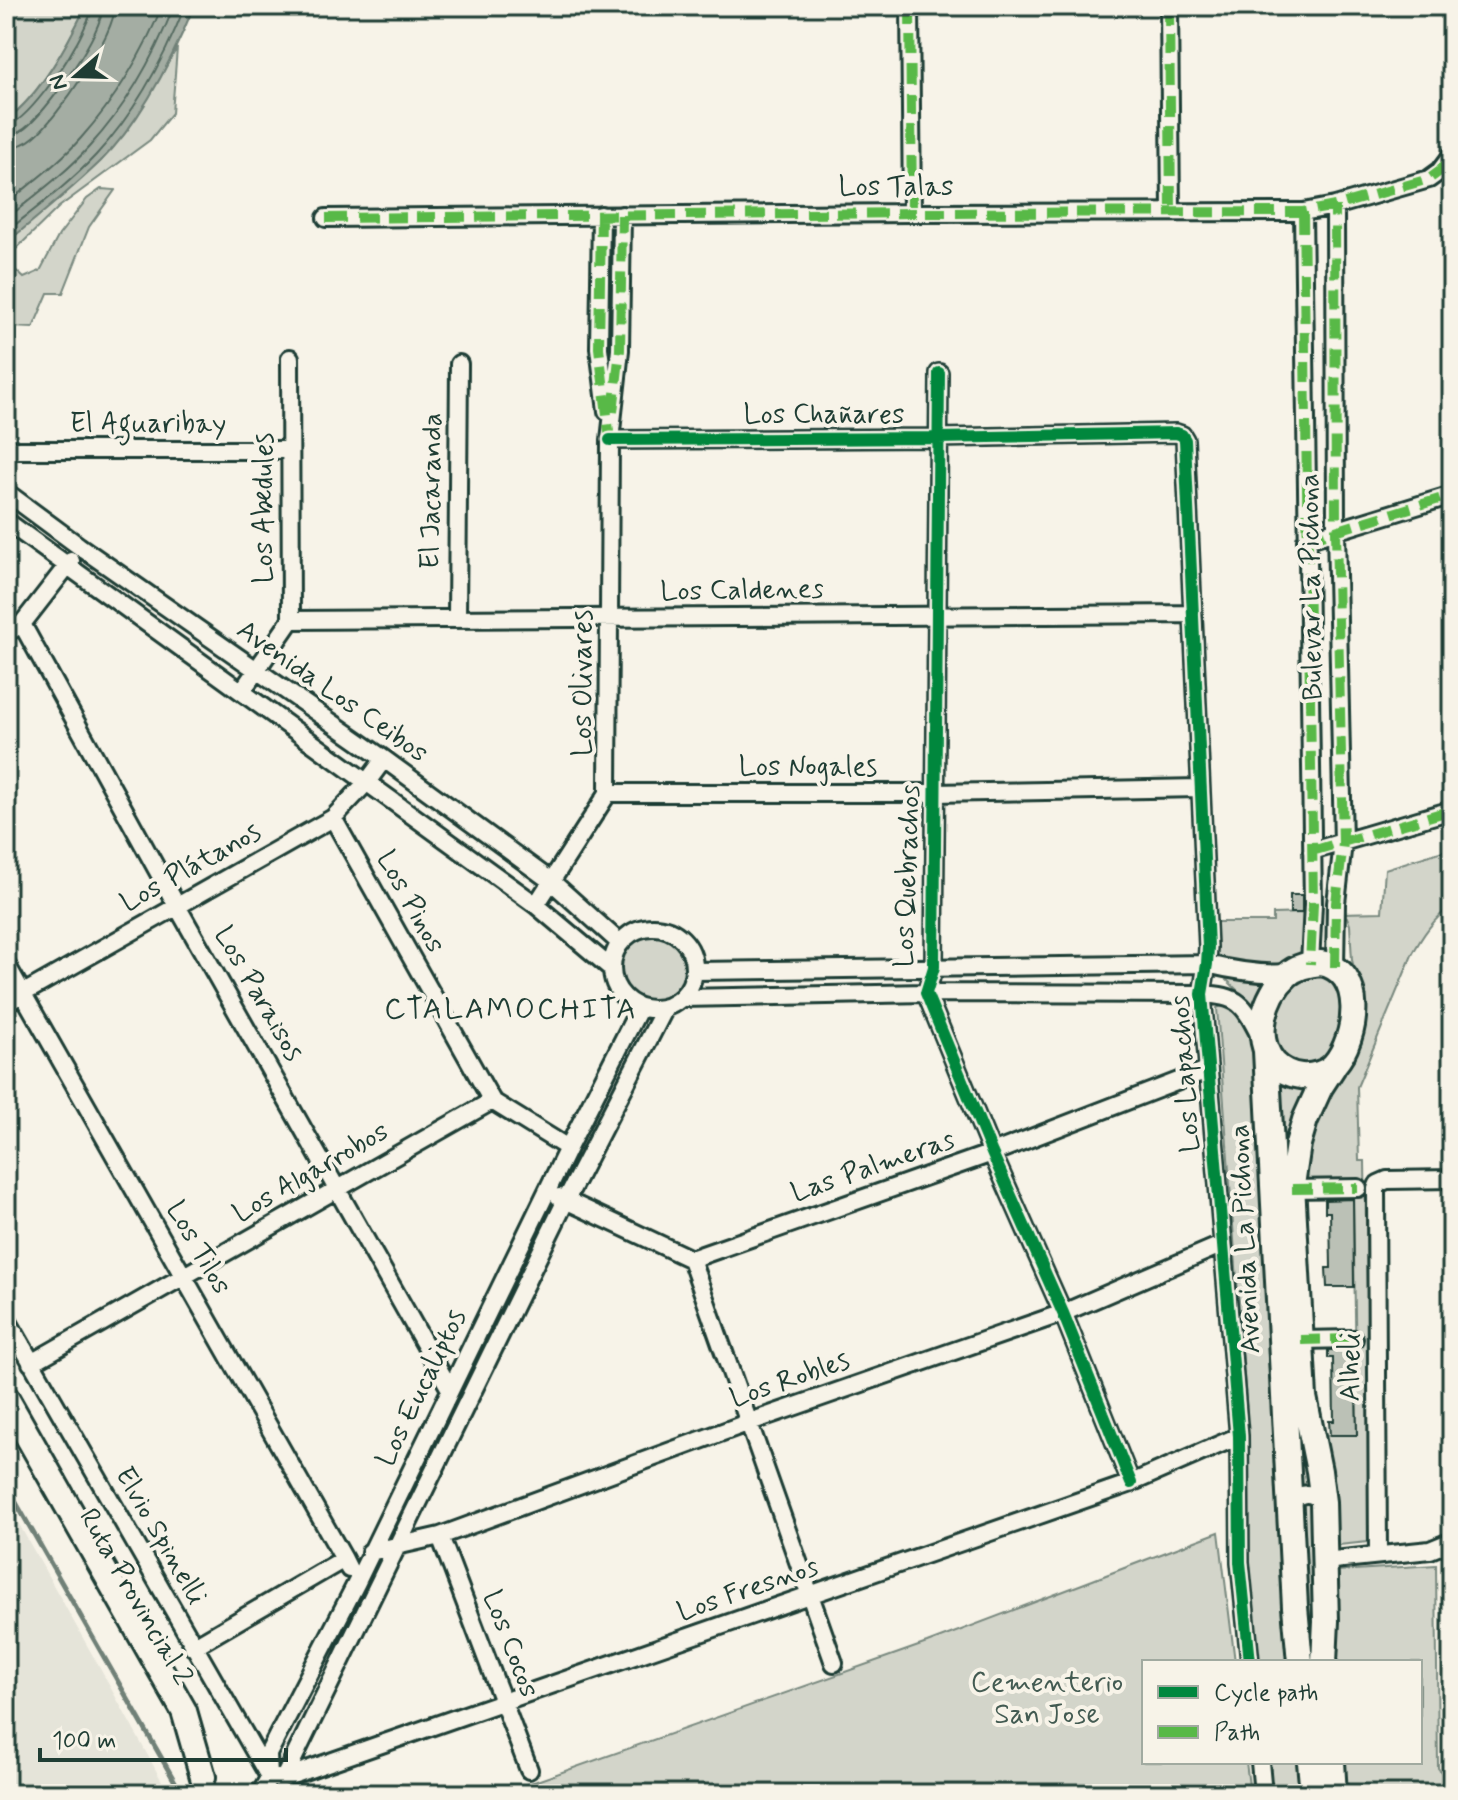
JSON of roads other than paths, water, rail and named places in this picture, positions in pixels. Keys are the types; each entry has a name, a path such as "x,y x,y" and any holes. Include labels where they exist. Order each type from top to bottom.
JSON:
{"main road":[{"path":"1321,963 1335,967 1348,983 1353,1007 1344,1050 1333,1067 1319,1074 1297,1076 1286,1072 1275,1064 1264,1045 1264,1014 1267,1007 1279,984 1300,968 1321,963"},
{"name":"Avenida La Pichona","path":"1264,1045 1300,1660"},
{"name":"Avenida La Pichona","path":"1324,1660 1323,1502 1305,1404 1292,1189 1298,1144 1305,1120 1333,1067"},
{"path":"6,1398 184,1711 207,1785"},
{"name":"Ruta Provincial 2","path":"6,1428 207,1785"},
{"path":"1310,1764 1313,1794"},
{"path":"1332,1764 1334,1794"}],"street":[{"path":"910,6 912,213"},
{"path":"1169,6 1171,211"},
{"name":"Los Talas","path":"326,218 1303,212 1429,179 1440,171 1452,155"},
{"name":"Bulevar La Pichona","path":"1335,206 1336,531 1343,843 1336,903 1335,967"},
{"name":"Bulevar La Pichona","path":"1300,968 1313,904 1303,212"},
{"path":"601,215 599,348 610,440"},
{"path":"610,440 620,350 622,215"},
{"name":"Los Abedules","path":"242,691 291,620 290,358"},
{"name":"El Jacaranda","path":"457,618 459,364"},
{"name":"Los Quebrachos","path":"939,373 934,967 926,993 1063,1313 1131,1483"},
{"name":"Los Chañares","path":"610,440 1182,435"},
{"name":"Los Lapachos","path":"1182,435 1187,445 1207,964 1202,994 1239,1436 1240,1562 1250,1660"},
{"name":"Los Olivares","path":"536,905 608,793 610,440"},
{"name":"El Aguaribay","path":"6,450 290,450"},
{"name":"Avenida Los Ceibos","path":"6,492 551,881 620,943"},
{"path":"1306,540 1452,495"},
{"name":"Avenida Los Ceibos","path":"6,521 536,905 612,969"},
{"path":"6,633 22,624 68,567 79,546"},
{"name":"Los Caldenes","path":"291,620 1193,614"},
{"name":"Los Paraisos","path":"22,624 177,906 450,1389"},
{"name":"Los Plátanos","path":"6,1003 333,818 384,759"},
{"name":"Los Nogales","path":"608,793 935,793 1200,788"},
{"path":"1312,851 1452,810"},
{"name":"Los Pinos","path":"333,818 492,1101 568,1148"},
{"path":"650,926 673,931 683,938 694,959 695,971 693,981 682,998 665,1008 652,1010 629,1002 614,982 612,969 620,943 638,929 650,926"},
{"name":"Los Tilos","path":"6,964 344,1559"},
{"path":"695,971 1207,964 1267,974 1300,968"},
{"path":"682,998 926,993 1224,995 1234,999 1252,1020 1264,1045"},
{"name":"Los Eucaliptos","path":"277,1778 268,1754 357,1582 640,1007"},
{"name":"Los Eucaliptos","path":"260,1794 277,1778 372,1599 566,1200 665,1008"},
{"name":"Las Palmeras","path":"691,1259 992,1153 1207,1070"},
{"name":"Los Algarrobos","path":"31,1363 492,1101"},
{"name":"Alheli","path":"1378,1555 1376,1189 1382,1181 1452,1179"},
{"path":"1292,1189 1358,1188"},
{"path":"547,1191 691,1259 834,1663"},
{"name":"Los Robles","path":"370,1552 440,1536 747,1423 1063,1313 1223,1244"},
{"name":"Elvio Spinelli","path":"6,1318 193,1647 277,1778"},
{"path":"1301,1340 1354,1339"},
{"name":"Los Fresnos","path":"277,1778 505,1703 1131,1483 1239,1436"},
{"path":"1290,1502 1308,1493 1323,1502"},
{"name":"Los Cocos","path":"440,1536 529,1770"},
{"path":"1430,1550 1452,1541"},
{"path":"1324,1561 1430,1550 1452,1554"},
{"path":"193,1647 344,1559 357,1582 372,1599"},
{"path":"1295,1607 1311,1613 1325,1605"},
{"path":"1260,1764 1263,1794"}],"water":[{"path":"86,6 194,6 176,48 142,110 114,147 54,204 6,243 6,120 42,83"}],"waterway":[{"path":"6,1485 182,1794"}],"district":[{"name":"CTALAMOCHITA","path":"511,1009"}],"park label":[{"name":"Cementerio San Jose","path":"1047,1699"}]}
